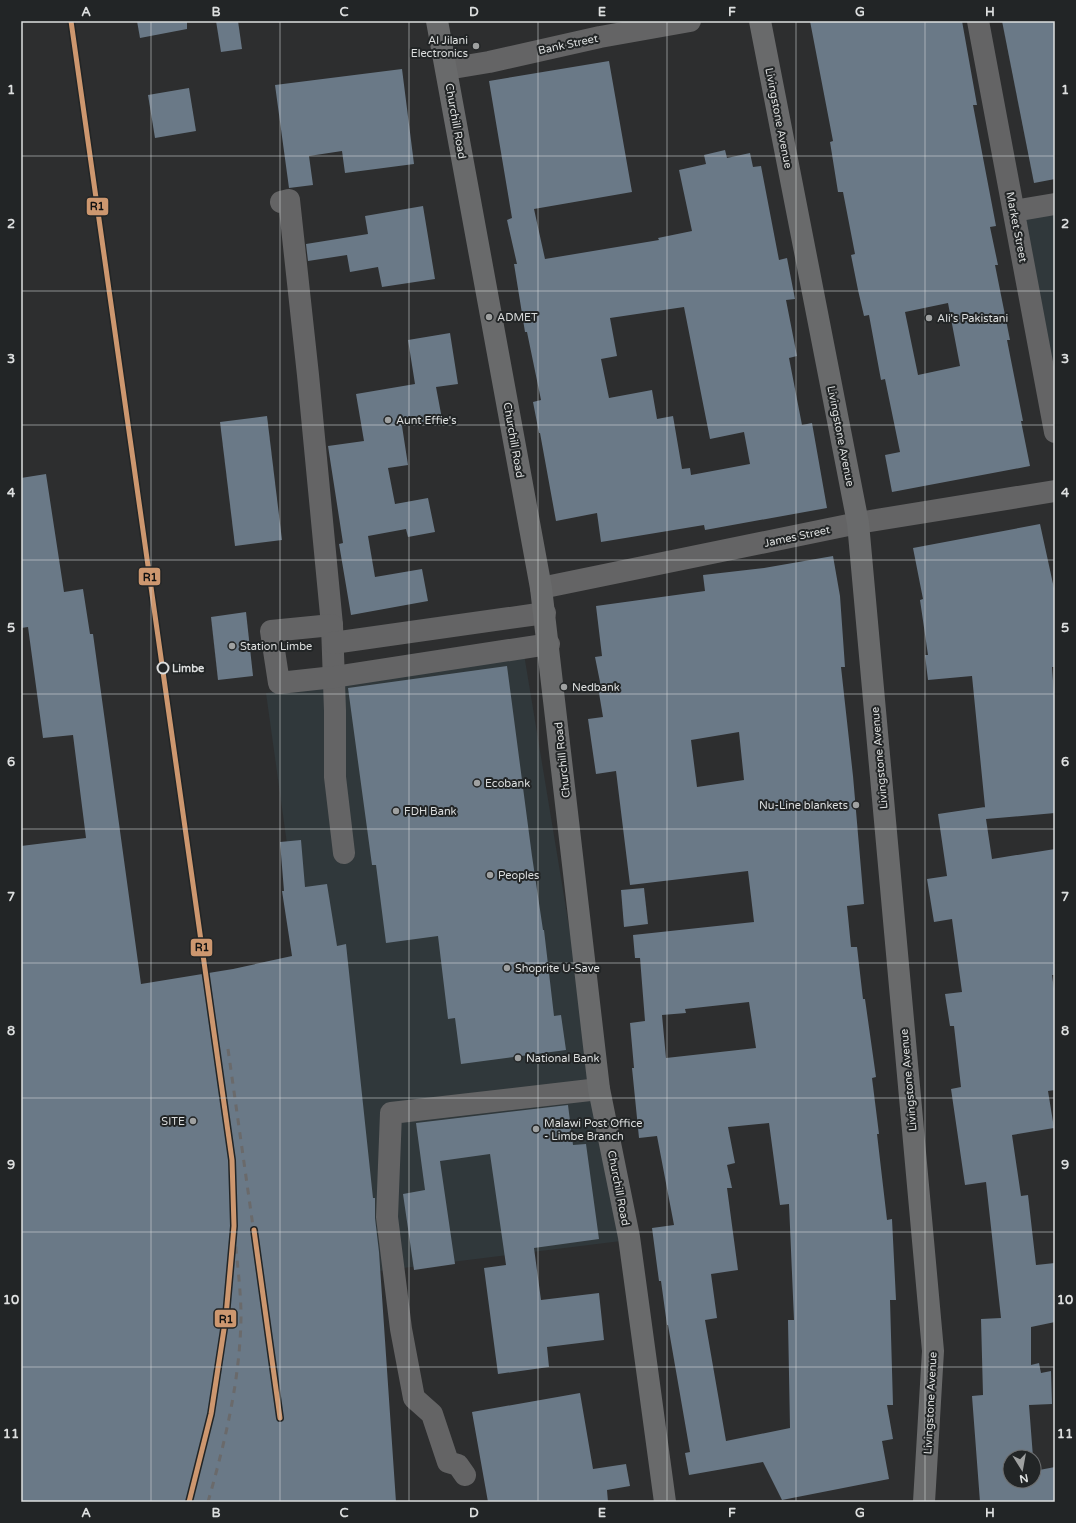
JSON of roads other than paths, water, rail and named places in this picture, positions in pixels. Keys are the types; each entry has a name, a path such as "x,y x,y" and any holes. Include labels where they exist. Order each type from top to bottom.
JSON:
{"highway":[{"name":"Churchill Road","path":"437,21 447,69 545,613 599,1089 629,1237 665,1502"},
{"name":"Livingstone Avenue","path":"760,21 858,524 933,1351 924,1502"}],"street":[{"name":"Bank Street","path":"447,69 489,62 600,37 690,21"},
{"name":"Market Street","path":"978,21 1055,432"},
{"path":"281,202 289,200 309,383 333,634 335,777 344,853"},
{"path":"1014,211 1055,204"},
{"name":"James Street","path":"541,588 858,524 1055,491"},
{"path":"545,613 428,629 333,634 271,631 279,683 334,678 549,644"},
{"path":"428,629 433,662"},
{"path":"465,1475 458,1465 448,1462 432,1414 414,1398 402,1329 387,1217 391,1113 599,1089"}],"railway":[{"path":"71,21 78,69"},
{"path":"228,1049 280,1418"},
{"path":"208,1502 226,1434 238,1364 241,1306 234,1226"}],"place":[{"name":"Al Jilani Electronics","path":"476,46"},
{"name":"ADMET","path":"489,317"},
{"name":"Ali's Pakistani","path":"929,318"},
{"name":"Aunt Effie's","path":"388,420"},
{"name":"Station Limbe","path":"232,646"},
{"name":"Limbe","path":"163,668"},
{"name":"Nedbank","path":"564,687"},
{"name":"Ecobank","path":"477,783"},
{"name":"Nu-Line blankets","path":"856,805"},
{"name":"FDH Bank","path":"396,811"},
{"name":"Peoples","path":"490,875"},
{"name":"Shoprite U-Save","path":"507,968"},
{"name":"National Bank","path":"518,1058"},
{"name":"SITE","path":"193,1121"},
{"name":"Malawi Post Office - Limbe Branch","path":"536,1129"}]}
